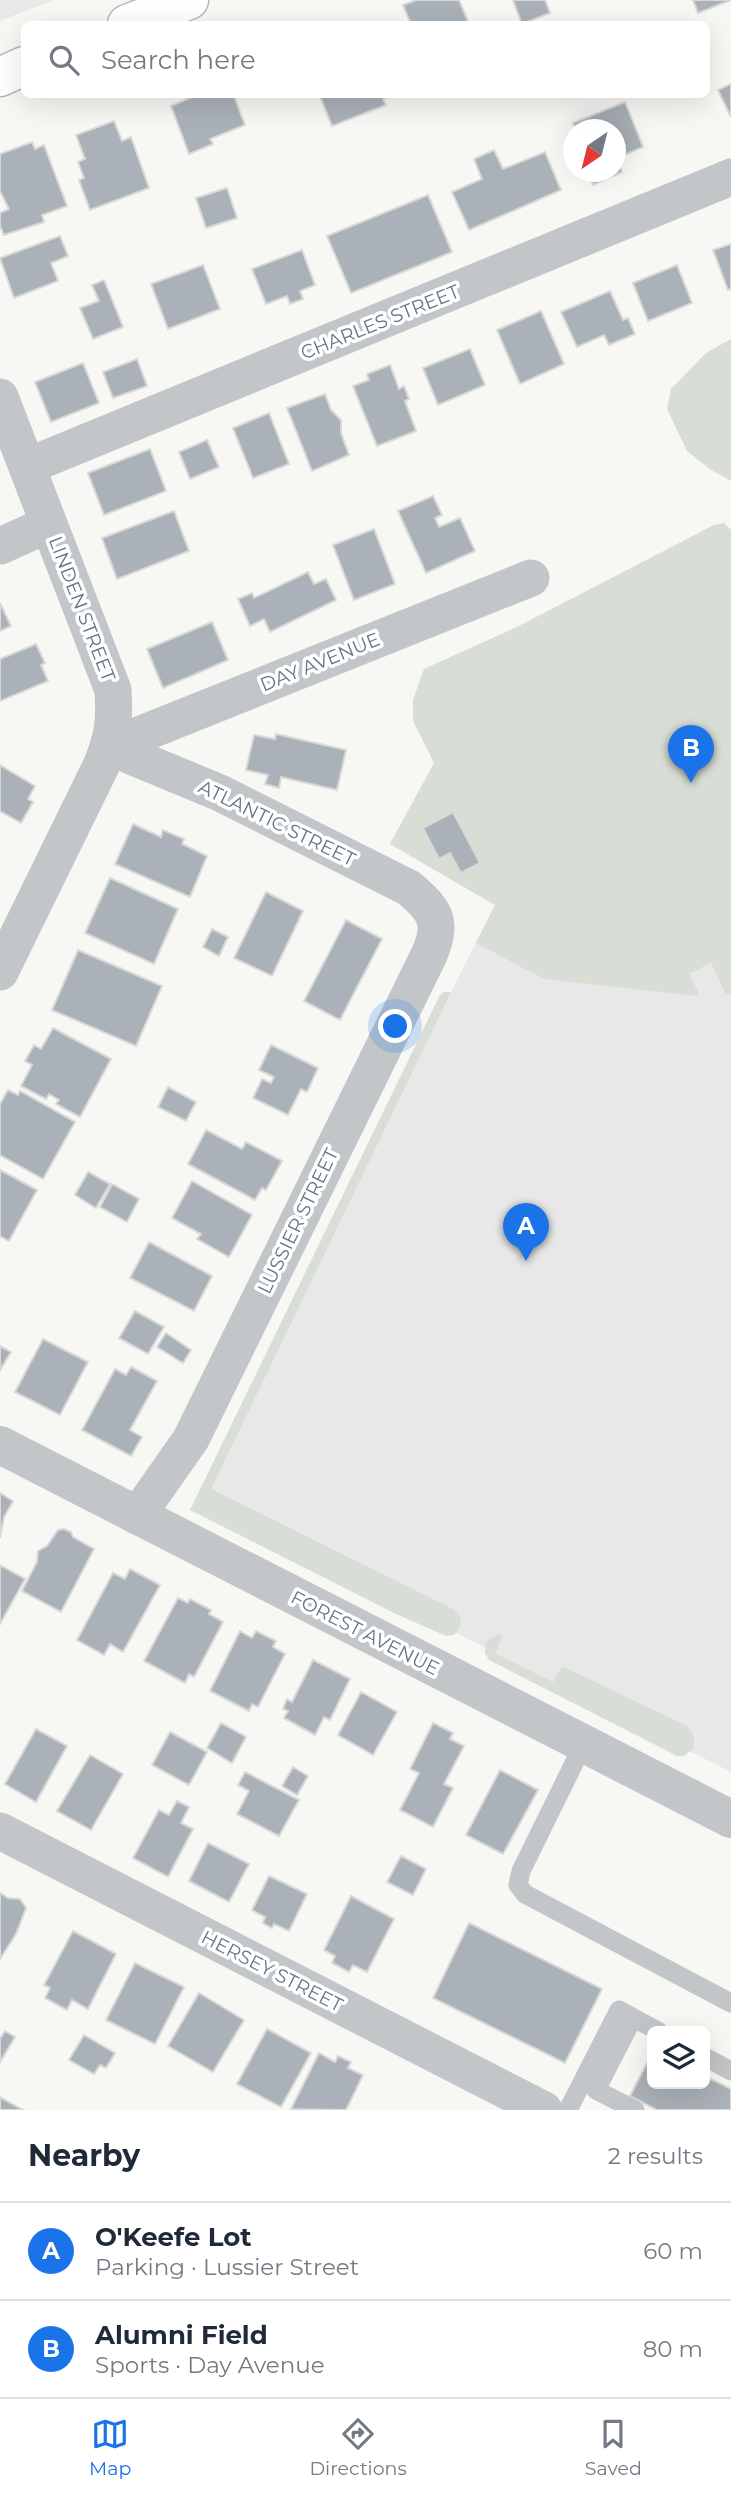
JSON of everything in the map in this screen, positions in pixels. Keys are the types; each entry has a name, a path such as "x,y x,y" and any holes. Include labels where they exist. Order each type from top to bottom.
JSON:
{"highway":[{"path":"135,21 189,0"},
{"path":"0,76 21,67"}],"street":[{"name":"CHARLES STREET","path":"28,466 731,177"},
{"name":"LINDEN STREET","path":"0,397 113,690 115,718 109,747 0,972"},
{"path":"0,545 49,524"},
{"name":"DAY AVENUE","path":"109,747 531,578"},
{"name":"ATLANTIC STREET","path":"109,747 220,793 409,888 435,916"},
{"name":"LUSSIER STREET","path":"137,1516 197,1427 430,953 438,933 435,916"},
{"name":"FOREST AVENUE","path":"0,1445 731,1819"},
{"name":"HERSEY STREET","path":"0,1831 544,2110"}],"lane":[{"path":"583,1743 521,1871 518,1885 525,1894 731,2003"},
{"path":"568,2110 619,2010 648,2026"},
{"path":"633,2018 596,2090 635,2110"},
{"path":"710,2060 731,2071"}],"shaded area":[{"path":"0,0 53,0 0,21"},
{"path":"731,339 731,481 711,470 687,451 667,409 671,389 706,353"},
{"path":"724,523 731,530 731,1772 195,1501 440,995 451,992 495,905 390,844 434,763 413,721 413,700 424,669 517,627 714,525"},
{"path":"724,523 731,530 731,993 726,995 711,963 690,973 688,971 698,992 697,996 544,979 476,943 495,905 390,844 434,763 413,721 413,700 424,669 517,627 714,525"},
{"path":"451,992 211,1489 453,1609 461,1617 460,1628 454,1635 446,1636 396,1614 190,1510 440,995"},
{"path":"498,1634 503,1635 495,1653 553,1682 564,1667 687,1726 694,1736 694,1748 684,1756 677,1756 489,1660 485,1653 486,1642"}],"building":[{"path":"416,0 459,0 468,21 410,21 403,5"},
{"path":"513,0 545,0 550,13 530,21 521,21"},
{"path":"693,0 731,0 698,13"},
{"path":"731,84 731,117 718,90"},
{"path":"190,98 235,98 245,125 210,139 213,144 189,154 171,106"},
{"path":"321,98 386,98 383,99 386,105 332,126"},
{"path":"625,102 643,147 626,154 626,119 583,119"},
{"path":"114,121 122,141 131,137 149,188 90,210 79,180 84,178 78,162 85,159 76,135"},
{"path":"32,142 35,149 44,145 67,206 42,215 44,222 4,235 0,226 0,213 9,209 0,191 0,154"},
{"path":"494,150 503,169 545,152 561,190 469,230 452,192 482,179 474,159"},
{"path":"227,188 237,218 206,228 196,198"},
{"path":"428,195 452,252 351,293 327,236"},
{"path":"60,236 68,256 51,263 58,281 14,298 0,258"},
{"path":"731,244 731,289 728,290 713,250"},
{"path":"302,250 315,285 300,291 303,299 290,304 287,296 266,304 252,269"},
{"path":"203,265 220,309 168,329 151,284"},
{"path":"677,265 692,303 648,321 633,283"},
{"path":"104,280 123,327 93,339 80,308 99,301 92,285"},
{"path":"610,291 623,320 628,318 635,334 609,345 604,335 577,347 561,312"},
{"path":"541,311 564,364 520,384 497,330"},
{"path":"470,349 485,385 438,405 423,368"},
{"path":"137,359 147,386 113,398 103,372"},
{"path":"83,363 99,403 51,422 35,382"},
{"path":"390,365 399,389 404,386 409,399 405,401 416,431 377,446 353,386 369,380 367,374"},
{"path":"325,394 331,410 341,420 341,433 349,455 312,471 287,408"},
{"path":"269,413 289,464 253,478 233,428"},
{"path":"207,440 219,467 190,479 179,452"},
{"path":"150,449 166,491 104,515 88,473"},
{"path":"433,496 442,515 435,518 439,527 460,518 475,551 426,573 398,511"},
{"path":"174,511 189,551 117,579 102,538"},
{"path":"374,529 395,584 354,600 333,545"},
{"path":"308,572 314,584 326,579 336,600 270,632 264,619 250,626 238,599 252,593 254,598"},
{"path":"0,603 11,626 0,631"},
{"path":"212,622 228,660 163,688 147,649"},
{"path":"36,644 45,663 41,665 48,681 0,701 0,659"},
{"path":"276,734 346,750 337,790 281,777 279,788 265,784 268,775 246,770 254,735 275,739"},
{"path":"0,765 35,786 28,799 33,802 21,823 0,811"},
{"path":"453,812 480,863 461,873 450,853 439,859 423,828"},
{"path":"133,824 161,837 163,830 184,839 182,844 207,856 190,897 115,864"},
{"path":"110,878 178,909 154,964 85,933"},
{"path":"266,892 303,911 272,976 234,958"},
{"path":"346,920 382,939 340,1020 304,1001"},
{"path":"212,929 228,937 219,956 203,947"},
{"path":"78,950 162,986 136,1046 52,1010"},
{"path":"53,1028 111,1059 80,1117 56,1104 59,1100 49,1094 46,1099 21,1086 32,1065 25,1061 34,1045 41,1049"},
{"path":"271,1045 318,1068 307,1092 301,1089 288,1115 253,1098 262,1079 271,1083 274,1077 259,1070"},
{"path":"168,1087 196,1102 186,1121 158,1107"},
{"path":"8,1090 18,1095 20,1091 75,1122 43,1179 0,1155 0,1104"},
{"path":"206,1130 242,1149 246,1142 282,1161 266,1190 262,1188 255,1200 188,1164"},
{"path":"0,1170 37,1190 9,1241 0,1236"},
{"path":"88,1172 110,1184 96,1208 75,1195"},
{"path":"192,1181 252,1215 229,1257 197,1239 201,1234 172,1218"},
{"path":"112,1184 139,1199 127,1222 100,1207"},
{"path":"149,1242 212,1276 194,1311 130,1278"},
{"path":"135,1311 164,1327 148,1354 119,1338"},
{"path":"166,1333 191,1350 183,1363 157,1347"},
{"path":"43,1339 88,1362 60,1415 15,1392"},
{"path":"0,1346 11,1352 0,1370"},
{"path":"131,1367 157,1381 130,1430 142,1437 131,1456 82,1430 115,1369 126,1375"},
{"path":"0,1493 13,1501 4,1517 0,1538"},
{"path":"64,1529 94,1549 61,1612 22,1591 37,1562 38,1551 47,1546 58,1530"},
{"path":"0,1565 25,1579 0,1624"},
{"path":"130,1569 160,1585 123,1652 110,1644 104,1655 77,1640 113,1573 125,1579"},
{"path":"178,1598 188,1603 190,1599 211,1610 209,1614 223,1622 194,1677 189,1674 185,1683 144,1661"},
{"path":"240,1631 252,1638 256,1631 276,1641 273,1647 285,1654 258,1707 252,1704 249,1711 210,1691"},
{"path":"313,1660 350,1679 330,1720 324,1717 315,1735 284,1718 288,1711 283,1709 287,1699 292,1702"},
{"path":"361,1692 397,1712 373,1755 338,1735"},
{"path":"221,1723 246,1737 232,1763 207,1748"},
{"path":"433,1723 453,1733 450,1739 464,1746 444,1784 453,1788 433,1827 400,1810 419,1773 410,1769"},
{"path":"36,1729 67,1746 36,1802 5,1784"},
{"path":"170,1732 207,1752 189,1785 152,1765"},
{"path":"90,1755 123,1774 91,1830 57,1811"},
{"path":"293,1767 308,1776 297,1795 282,1786"},
{"path":"500,1770 538,1790 503,1854 466,1835"},
{"path":"245,1772 299,1800 279,1836 237,1814 249,1791 238,1785"},
{"path":"177,1801 189,1807 181,1823 193,1829 168,1877 133,1858 159,1810 169,1815"},
{"path":"208,1843 249,1864 229,1902 189,1881"},
{"path":"401,1856 426,1869 413,1895 387,1882"},
{"path":"269,1876 307,1894 289,1931 274,1924 272,1928 263,1923 265,1917 252,1910"},
{"path":"0,1893 8,1898 20,1899 26,1908 16,1934 0,1959"},
{"path":"351,1896 394,1919 367,1972 353,1965 349,1972 332,1963 335,1956 324,1950"},
{"path":"469,1923 602,1989 565,2063 433,1998"},
{"path":"73,1931 116,1954 88,2009 72,2000 67,2010 45,1998 50,1988 44,1985"},
{"path":"135,1963 184,1987 155,2044 106,2020"},
{"path":"199,1993 244,2020 213,2072 168,2046"},
{"path":"267,2029 311,2053 281,2107 237,2084"},
{"path":"5,2031 15,2037 0,2062 0,2039"},
{"path":"84,2035 115,2053 106,2068 100,2065 94,2074 69,2060"},
{"path":"319,2053 335,2062 338,2056 351,2062 348,2068 363,2075 346,2110 291,2109"},
{"path":"647,2063 647,2089 710,2089 710,2078 731,2089 731,2110 657,2110 630,2096"},
{"path":"0,2097 23,2110 0,2110"}],"place":[{"name":"Alumni Field","path":"691,783"},
{"name":"O'Keefe Lot","path":"526,1261"}]}
